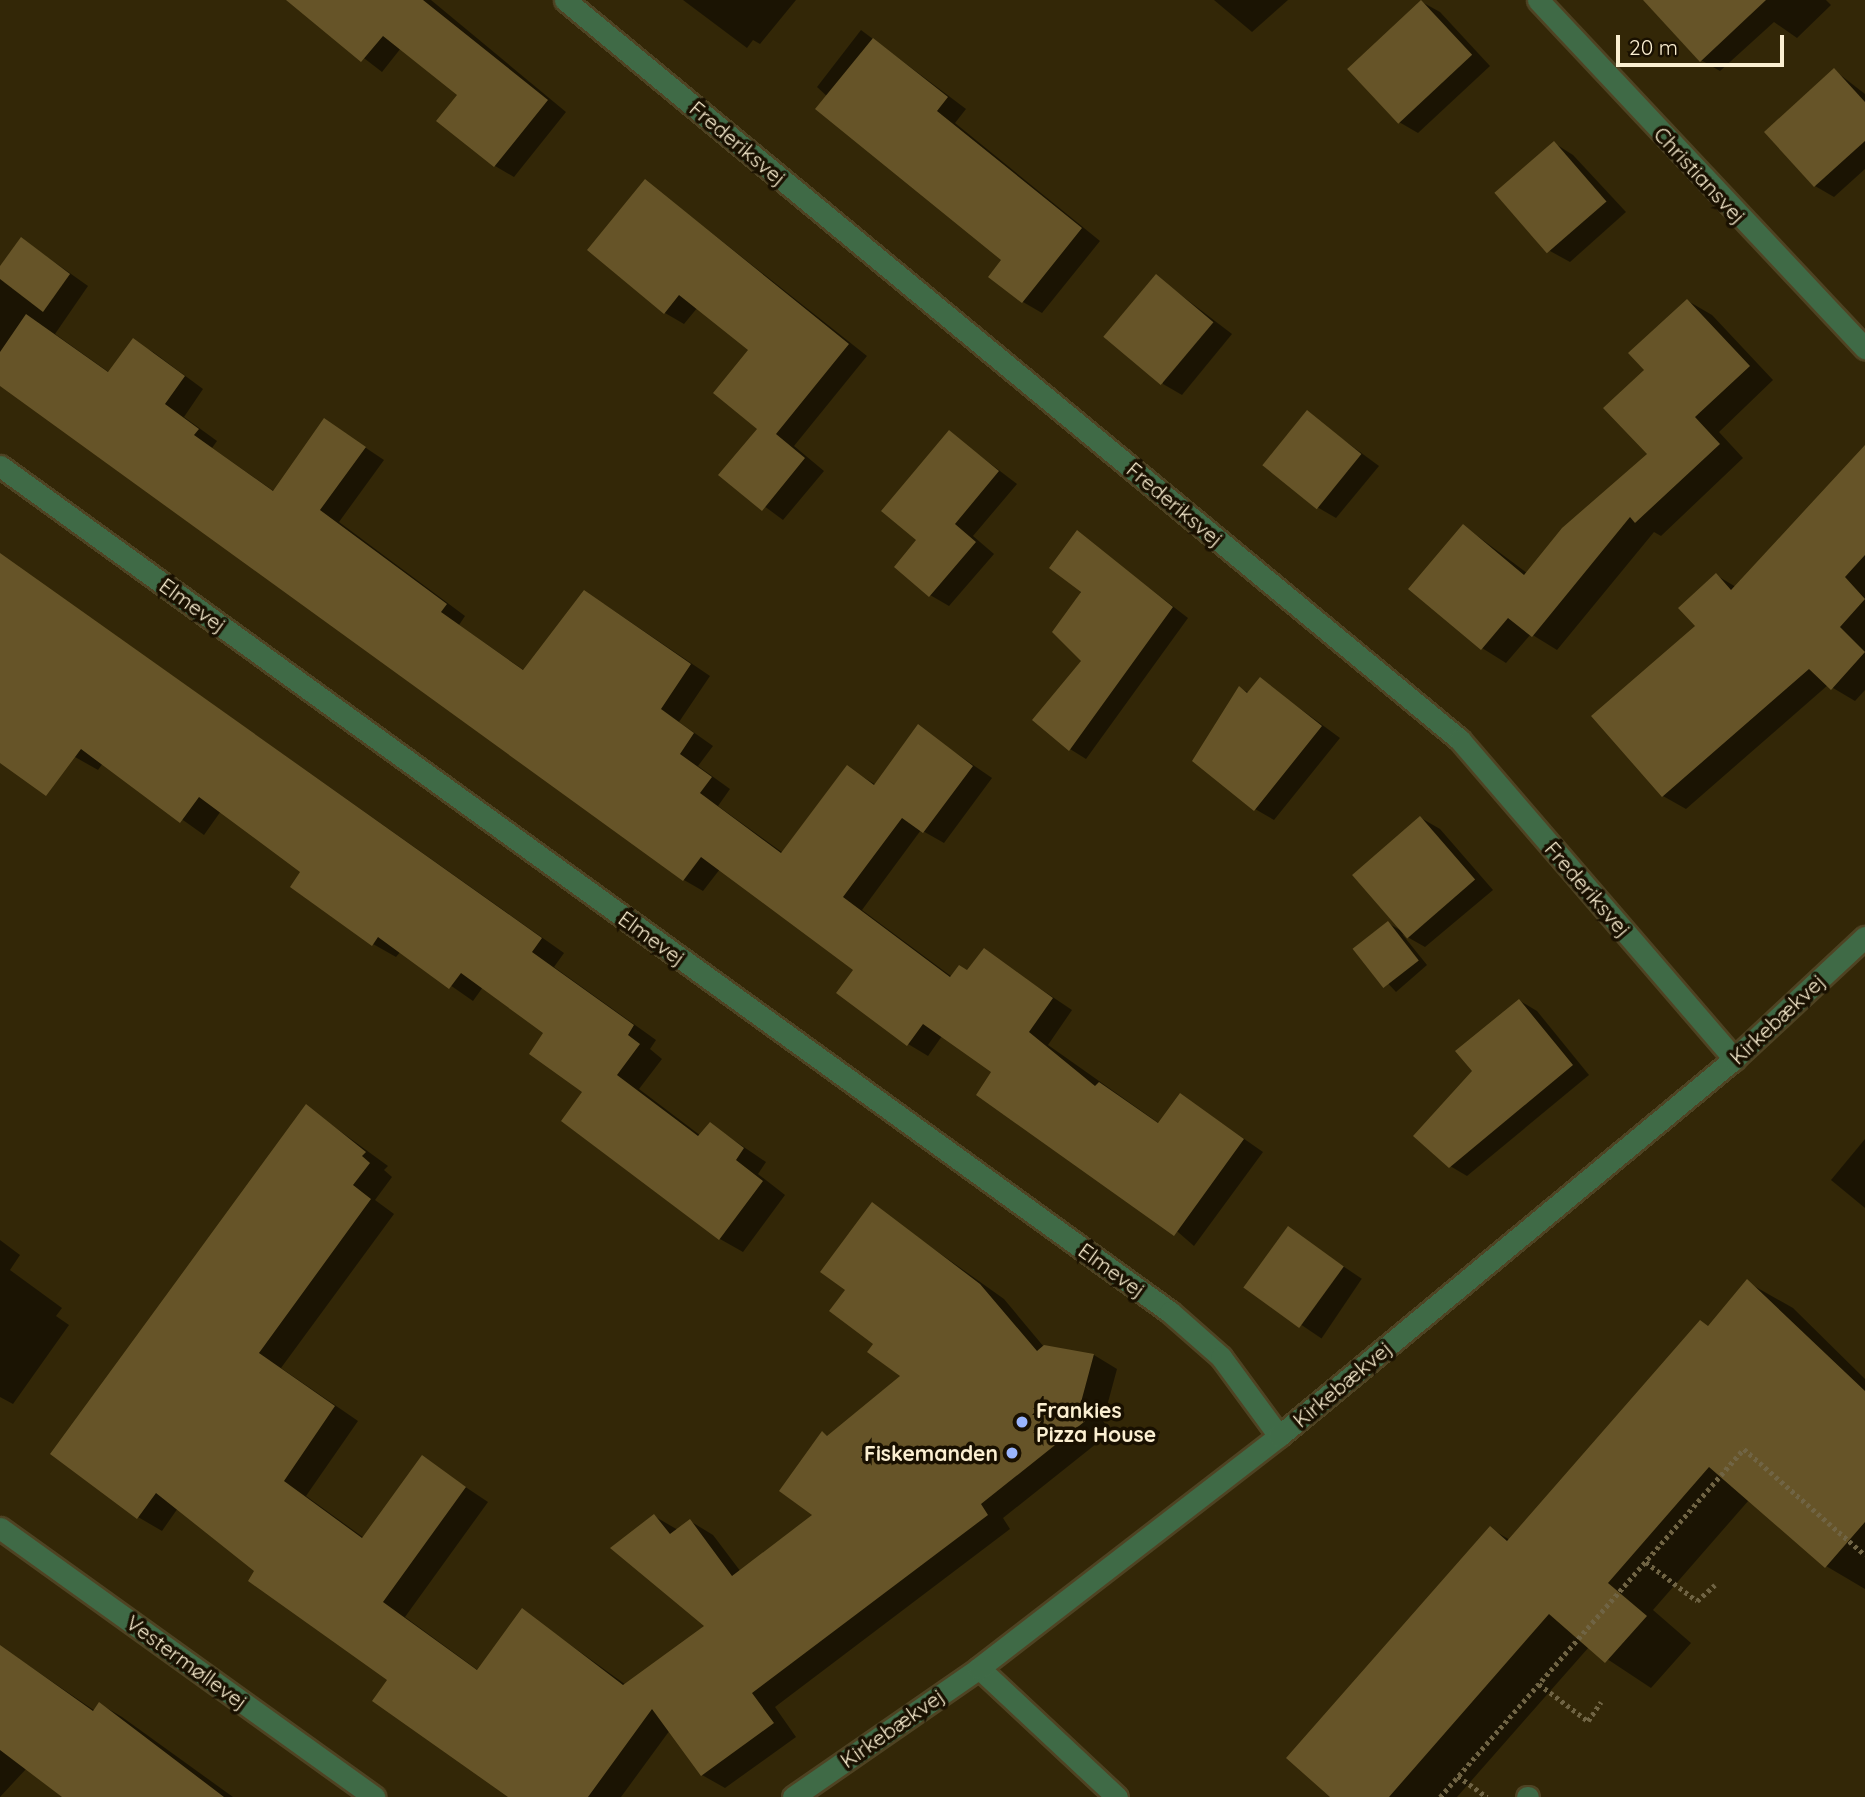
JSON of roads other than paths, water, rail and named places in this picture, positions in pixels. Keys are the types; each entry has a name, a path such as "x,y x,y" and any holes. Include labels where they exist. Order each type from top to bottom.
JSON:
{"street":[{"name":"Frederiksvej","path":"565,0 1460,740 1734,1059"},
{"name":"Christiansvej","path":"1538,0 1865,348"},
{"name":"Elmevej","path":"0,466 1170,1312 1221,1357 1279,1436"},
{"name":"Kirkebækvej","path":"793,1797 979,1668 1279,1436 1734,1059 1865,937"},
{"name":"Vestermøllevej","path":"0,1528 374,1797"},
{"path":"979,1668 1117,1797"}],"place":[{"name":"Frankies Pizza House","path":"1022,1422"},
{"name":"Fiskemanden","path":"1012,1453"}]}
